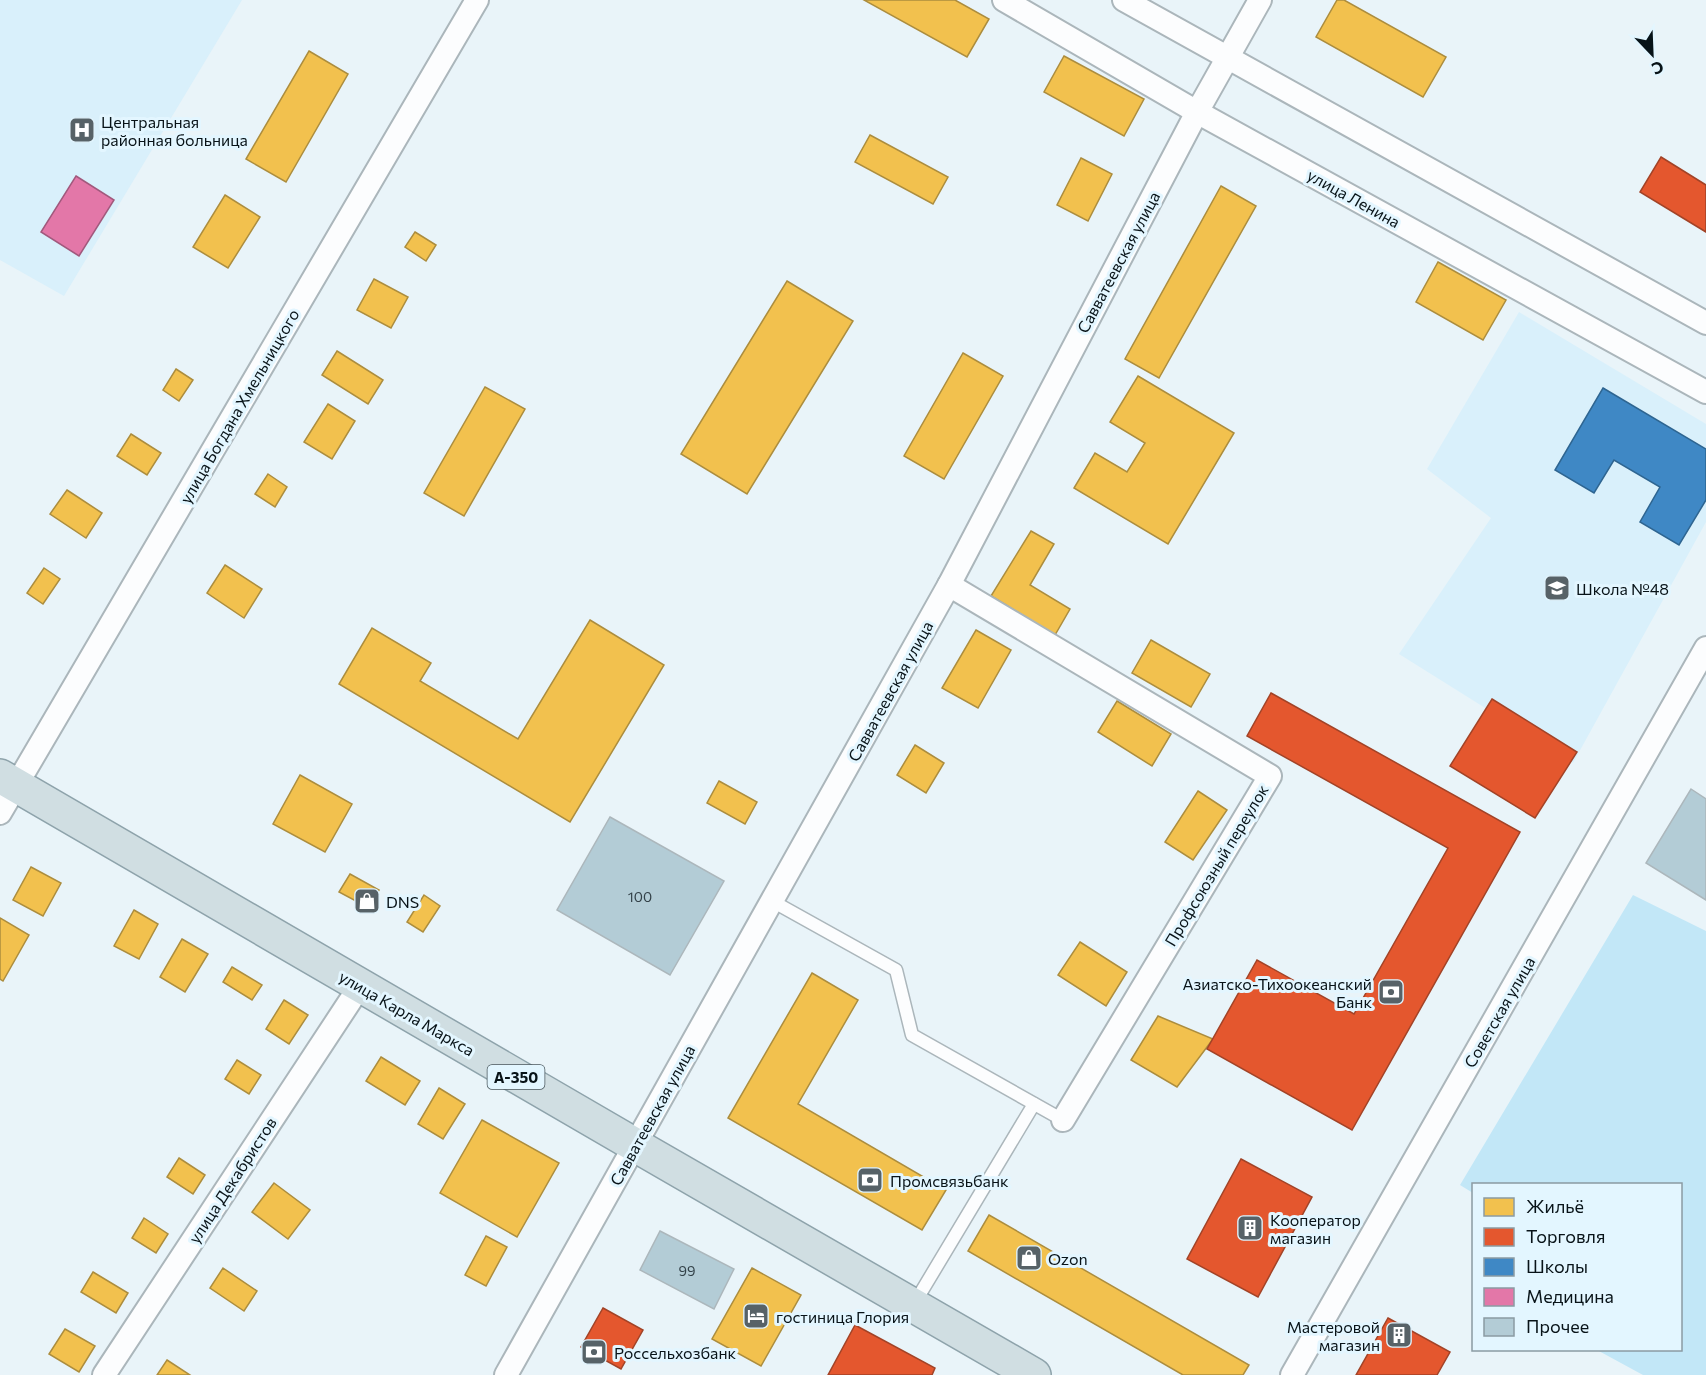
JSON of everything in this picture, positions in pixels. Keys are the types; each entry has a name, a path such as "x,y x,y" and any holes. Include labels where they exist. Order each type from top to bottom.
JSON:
{"highway":[{"name":"улица Карла Маркса","path":"8,780 1034,1375"}],"street":[{"name":"улица Богдана Хмельницкого","path":"0,813 8,780 477,0"},
{"name":"улица Ленина","path":"1004,0 1197,112 1706,392"},
{"path":"1124,0 1706,323"},
{"name":"Савватеевская улица","path":"506,1375 949,585 1197,112 1260,0"},
{"name":"Профсоюзный переулок","path":"949,585 1270,776 1063,1120"},
{"name":"Советская улица","path":"1292,1375 1706,648"},
{"name":"улица Декабристов","path":"104,1375 360,986"}],"lane":[{"path":"771,901 896,970 912,1035 1063,1120"},
{"path":"914,1305 1034,1104"}],"shaded area":[{"name":"Центральная районная больница","path":"0,0 242,0 64,296 0,260"},
{"name":"Школа №48","path":"1519,312 1706,424 1706,522 1573,763 1399,654 1491,518 1427,469"},
{"path":"1633,895 1706,931 1706,1375 1643,1375 1599,1351 1682,1351 1682,1183 1472,1183 1472,1192 1460,1185"}],"building: Жильё":[{"path":"864,0 955,0 989,19 967,57"},
{"path":"1337,0 1344,0 1446,57 1423,97 1316,37"},
{"path":"309,51 348,74 286,182 246,159"},
{"path":"1064,56 1144,99 1124,136 1044,92"},
{"path":"870,135 948,177 933,204 855,162"},
{"path":"1081,158 1112,174 1088,221 1057,205"},
{"path":"1221,186 1256,206 1159,378 1125,359"},
{"path":"225,195 260,217 228,268 193,247"},
{"path":"415,232 436,245 426,261 405,247"},
{"path":"1438,262 1506,300 1483,340 1416,302"},
{"path":"374,279 408,297 391,328 357,310"},
{"path":"787,281 853,321 747,494 681,454"},
{"path":"337,351 383,380 368,404 322,375"},
{"path":"963,353 1003,376 944,479 904,456"},
{"path":"176,369 193,380 179,401 163,390"},
{"path":"1138,376 1234,433 1168,544 1074,488 1095,453 1127,472 1145,443 1110,422"},
{"path":"485,387 525,409 464,516 424,493"},
{"path":"328,404 355,421 332,459 304,442"},
{"path":"131,434 161,453 147,475 117,456"},
{"path":"268,474 287,487 275,507 255,494"},
{"path":"67,490 102,513 86,538 50,514"},
{"path":"1031,531 1054,544 1030,585 1070,609 1055,635 991,596"},
{"path":"225,565 262,589 244,618 207,593"},
{"path":"44,568 60,579 43,604 27,593"},
{"path":"590,620 664,665 570,822 339,684 372,628 431,663 420,681 518,739"},
{"path":"976,630 1011,650 978,708 942,688"},
{"path":"1151,640 1210,674 1191,707 1132,673"},
{"path":"1117,701 1171,734 1152,766 1098,732"},
{"path":"915,745 944,763 926,793 897,775"},
{"path":"300,775 352,804 325,852 273,824"},
{"path":"719,781 757,802 745,824 707,803"},
{"path":"1198,791 1227,810 1193,860 1165,842"},
{"path":"31,867 61,883 43,916 13,900"},
{"path":"350,874 379,890 369,908 339,892"},
{"path":"424,895 440,906 423,932 407,922"},
{"path":"134,910 158,924 139,959 114,946"},
{"path":"0,918 29,935 3,981 0,979"},
{"path":"182,939 208,954 185,992 160,977"},
{"path":"1080,942 1127,972 1106,1006 1058,975"},
{"path":"232,967 262,985 252,1000 223,982"},
{"path":"812,973 858,1000 798,1104 946,1190 922,1230 728,1118"},
{"path":"284,1000 308,1015 289,1044 266,1029"},
{"path":"1158,1016 1213,1039 1177,1087 1131,1060"},
{"path":"381,1057 420,1081 405,1105 366,1081"},
{"path":"237,1060 261,1075 249,1094 225,1079"},
{"path":"439,1088 465,1104 443,1139 418,1124"},
{"path":"482,1120 559,1163 517,1237 440,1193"},
{"path":"179,1158 205,1175 193,1194 167,1177"},
{"path":"274,1183 310,1210 288,1239 252,1212"},
{"path":"989,1215 1249,1365 1243,1375 1183,1375 968,1251"},
{"path":"144,1218 168,1234 156,1253 132,1238"},
{"path":"486,1236 507,1247 486,1286 465,1275"},
{"path":"223,1268 257,1291 244,1311 210,1288"},
{"path":"752,1268 801,1295 761,1366 712,1339"},
{"path":"93,1272 128,1293 116,1313 81,1292"},
{"path":"65,1329 95,1346 79,1372 49,1354"},
{"path":"167,1360 190,1375 157,1375"}],"building: Торговля":[{"path":"1661,157 1706,185 1706,232 1640,192"},
{"path":"1271,693 1520,832 1352,1130 1207,1049 1257,960 1354,1014 1448,848 1247,736"},
{"path":"1492,699 1577,752 1535,818 1450,766"},
{"name":"Кооператор магазин","path":"1241,1159 1312,1197 1258,1297 1187,1259"},
{"path":"603,1308 643,1330 621,1369 581,1347"},
{"name":"Мастеровой магазин","path":"1388,1318 1450,1352 1437,1375 1356,1375"},
{"path":"855,1325 935,1368 932,1375 828,1375"}],"building: Школы":[{"path":"1603,388 1706,449 1706,500 1679,545 1640,522 1660,487 1614,460 1594,493 1555,470"}],"building: Медицина":[{"path":"76,176 114,200 79,256 41,232"}],"building: Прочее":[{"path":"1691,789 1706,799 1706,900 1646,863"},
{"path":"610,817 724,881 670,975 557,910"},
{"path":"660,1231 734,1269 714,1309 640,1270"}],"place":[{"name":"Центральная районная больница","path":"82,130"},
{"name":"Школа №48","path":"1557,588"},
{"name":"DNS","path":"367,901"},
{"name":"Азиатско-Тихоокеанский Банк","path":"1391,992"},
{"name":"Промсвязьбанк","path":"870,1180"},
{"name":"Кооператор магазин","path":"1250,1228"},
{"name":"Ozon","path":"1029,1258"},
{"name":"гостиница Глория","path":"756,1316"},
{"name":"Мастеровой магазин","path":"1399,1335"},
{"name":"Россельхозбанк","path":"594,1352"}]}
